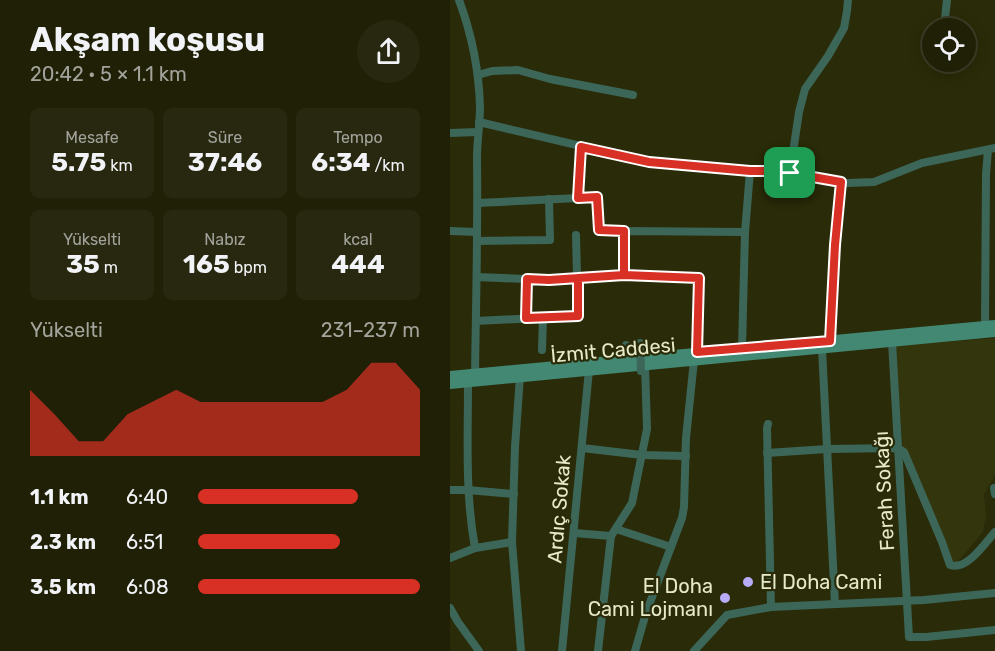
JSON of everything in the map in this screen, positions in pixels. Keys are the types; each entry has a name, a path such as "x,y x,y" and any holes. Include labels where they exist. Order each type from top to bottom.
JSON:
{"main road":[{"name":"İzmit Caddesi","path":"450,384 471,378 627,359 826,345 990,325"},
{"name":"İzmit Caddesi","path":"450,376 471,378 520,376 643,368 742,348 892,342 995,332"}],"street":[{"path":"459,0 475,50 480,110 476,321 471,378 468,490 470,522 475,548"},
{"path":"790,173 799,112 805,89 844,28 848,0"},
{"path":"945,18 947,0"},
{"path":"478,75 492,71 518,70 550,79 633,95"},
{"path":"479,122 649,162 750,171 779,171 841,182 874,182 922,163 991,149 986,174 990,325"},
{"path":"450,133 478,132"},
{"path":"578,198 581,147"},
{"path":"742,348 745,232 750,171"},
{"path":"835,604 827,449 826,345 841,182"},
{"path":"478,203 597,197 599,230 745,232"},
{"path":"450,231 477,236 550,240 549,200"},
{"path":"624,231 624,275"},
{"path":"476,321 578,316 576,235"},
{"path":"477,277 549,280 624,275 699,278 684,507 635,651"},
{"path":"526,318 527,279"},
{"path":"542,350 543,317"},
{"name":"Ferah Sokağı","path":"892,342 909,637 995,630"},
{"path":"598,651 613,533 633,504 647,429 640,343"},
{"path":"626,345 627,359"},
{"name":"Ardıç Sokak","path":"562,651 589,370"},
{"path":"520,376 515,447 513,542 522,651"},
{"path":"768,424 771,607"},
{"path":"582,448 642,455 686,456"},
{"path":"768,453 898,448 904,452 950,565 956,568 964,565 995,532"},
{"path":"450,490 514,494"},
{"path":"574,532 613,533 671,547"},
{"path":"450,558 475,548 513,542"},
{"path":"694,651 727,615 771,607 906,601 995,593"},
{"path":"450,608 479,651"}],"shaded area":[{"path":"995,338 995,475 984,494 986,515 983,532 954,566 903,450 895,346"}],"place":[{"name":"El Doha Cami","path":"748,582"},
{"name":"El Doha Cami Lojmanı","path":"725,598"}],"route":[{"path":"790,173 679,166 581,147 578,198 597,197 599,230 624,231 624,275 578,278 578,316 526,318 527,279 549,280 624,275 699,278 697,352 830,341 841,182 790,173"}]}
